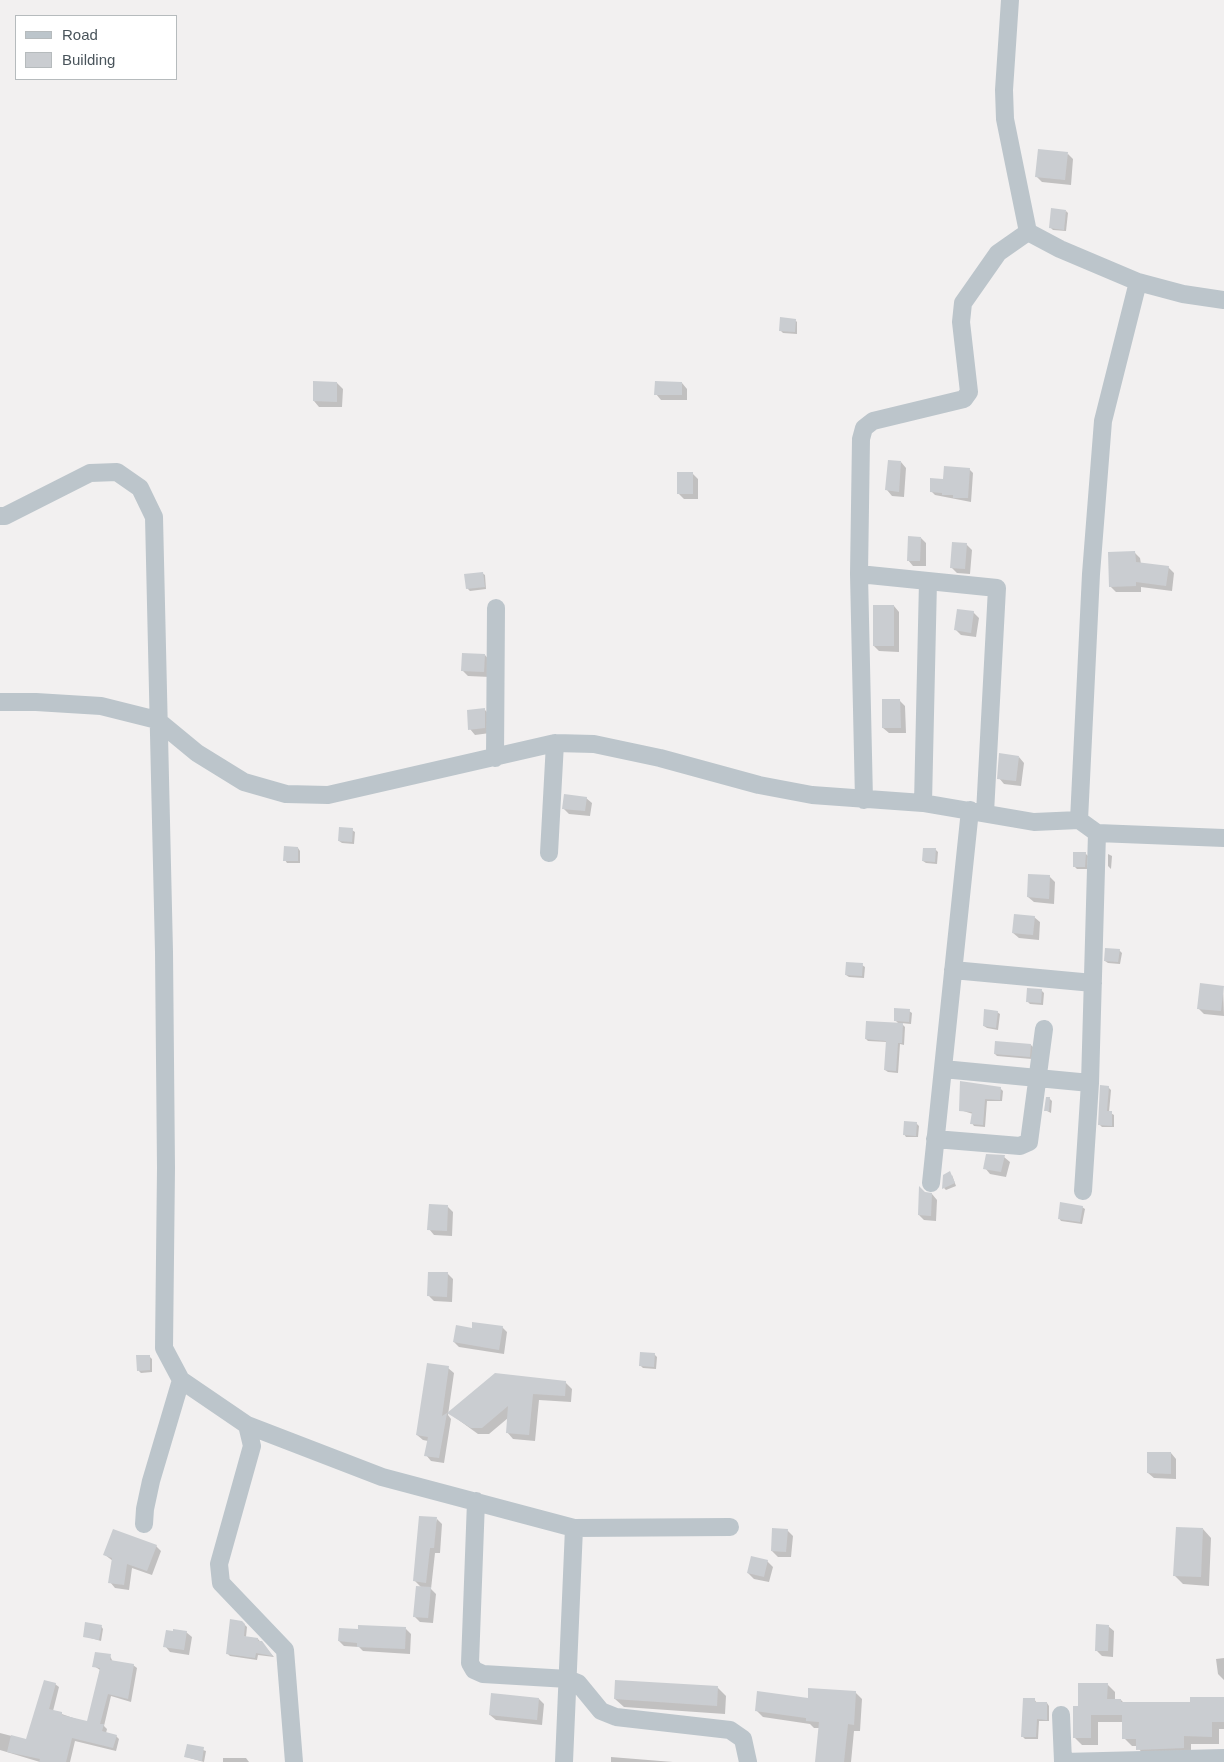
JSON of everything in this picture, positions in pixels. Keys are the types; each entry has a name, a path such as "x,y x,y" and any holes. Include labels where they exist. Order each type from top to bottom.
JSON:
{"street":[{"path":"1010,0 1004,90 1005,119 1028,232"},
{"path":"1028,232 1060,249 1138,282 1183,294 1224,300"},
{"path":"864,800 859,574 861,439 864,428 873,421 964,399 969,392 960,322 963,303 998,253 1028,232"},
{"path":"1079,820 1091,574 1103,421 1138,282"},
{"path":"0,516 5,516 90,474 117,472 140,488 154,517 166,1168 164,1348 182,1380 247,1425 382,1477 574,1528 730,1526"},
{"path":"859,574 998,588 978,811 953,970 931,1183"},
{"path":"923,803 928,581"},
{"path":"495,758 496,608"},
{"path":"0,702 101,706 157,720 197,753 244,782 286,794 328,794 555,743 594,744 660,758 759,785 812,795 923,803 1034,822 1079,820 1097,833 1224,838"},
{"path":"549,853 555,743"},
{"path":"1083,1191 1090,1083 1097,833"},
{"path":"953,970 1093,983"},
{"path":"935,1138 1025,1146 1029,1142 1044,1029"},
{"path":"942,1069 1090,1083"},
{"path":"144,1524 144,1509 151,1481 182,1380"},
{"path":"247,1425 252,1446 219,1564 221,1584 285,1650 294,1762"},
{"path":"476,1501 470,1663 474,1670 483,1674 568,1679 578,1683 600,1711 607,1715 730,1730 743,1739 748,1762"},
{"path":"564,1762 574,1528"},
{"path":"1061,1715 1063,1762 1224,1758"}],"building":[{"path":"1038,149 1068,152 1065,180 1035,177"},
{"path":"1051,208 1066,210 1064,230 1049,228"},
{"path":"780,317 796,319 795,332 779,331"},
{"path":"313,381 337,382 337,402 313,401"},
{"path":"655,381 682,382 682,395 654,395"},
{"path":"888,460 901,461 899,492 885,490"},
{"path":"944,466 970,468 968,498 953,498 953,495 930,492 930,478 943,479"},
{"path":"677,472 693,472 693,494 677,494"},
{"path":"908,536 921,537 920,561 907,561"},
{"path":"952,542 967,543 965,569 950,568"},
{"path":"1135,551 1136,562 1169,566 1166,586 1136,582 1136,586 1109,587 1108,552"},
{"path":"483,572 485,587 466,589 464,574"},
{"path":"873,605 894,605 894,646 873,646"},
{"path":"957,609 974,611 971,633 954,630"},
{"path":"462,653 485,654 484,672 461,671"},
{"path":"882,699 900,699 901,728 882,728"},
{"path":"485,708 485,728 468,730 467,710"},
{"path":"999,753 1019,756 1016,781 997,779"},
{"path":"564,794 587,797 585,811 562,809"},
{"path":"339,827 353,828 352,842 338,841"},
{"path":"284,846 298,847 298,861 283,861"},
{"path":"923,848 936,848 935,862 922,861"},
{"path":"1073,852 1086,852 1085,867 1073,867"},
{"path":"1028,874 1050,875 1049,899 1027,897"},
{"path":"1014,914 1035,916 1033,935 1012,933"},
{"path":"1105,948 1120,949 1118,962 1104,961"},
{"path":"846,962 863,963 862,976 845,975"},
{"path":"1200,983 1224,986 1221,1011 1197,1009"},
{"path":"1027,988 1042,989 1041,1003 1026,1002"},
{"path":"894,1008 910,1009 909,1022 894,1021"},
{"path":"984,1009 998,1011 996,1028 983,1026"},
{"path":"866,1021 903,1023 902,1043 898,1043 896,1071 884,1070 886,1041 865,1039"},
{"path":"995,1041 1031,1044 1030,1057 994,1054"},
{"path":"960,1081 1001,1087 1000,1100 985,1099 983,1125 970,1124 972,1112 959,1111"},
{"path":"1100,1085 1109,1086 1107,1111 1112,1111 1112,1126 1098,1125"},
{"path":"1046,1097 1050,1097 1049,1111 1044,1111"},
{"path":"904,1121 917,1122 916,1136 903,1135"},
{"path":"986,1154 1005,1155 1001,1172 983,1169"},
{"path":"950,1171 955,1183 942,1189 943,1175"},
{"path":"919,1186 925,1192 932,1193 931,1216 918,1215"},
{"path":"1060,1202 1083,1206 1080,1222 1058,1219"},
{"path":"429,1204 448,1205 447,1231 427,1230"},
{"path":"428,1272 448,1272 447,1297 427,1296"},
{"path":"472,1322 503,1326 499,1350 453,1342 456,1325 472,1328"},
{"path":"640,1352 655,1353 654,1367 639,1366"},
{"path":"136,1355 150,1355 150,1370 137,1371"},
{"path":"427,1363 449,1366 442,1416 447,1413 439,1458 424,1456 428,1437 416,1435"},
{"path":"495,1373 566,1381 565,1396 533,1394 529,1435 506,1433 508,1406 482,1428 471,1428 447,1413"},
{"path":"1147,1452 1171,1452 1171,1474 1147,1473"},
{"path":"419,1516 437,1517 434,1548 430,1548 426,1583 413,1581"},
{"path":"1176,1527 1203,1528 1201,1577 1173,1576"},
{"path":"772,1528 788,1529 786,1552 771,1551"},
{"path":"113,1529 157,1545 147,1571 127,1564 124,1585 108,1583 112,1558 103,1555"},
{"path":"751,1556 768,1560 764,1577 747,1573"},
{"path":"416,1586 431,1587 428,1618 413,1617"},
{"path":"230,1619 242,1621 245,1624 244,1636 258,1638 258,1641 262,1641 273,1656 256,1653 255,1658 226,1654"},
{"path":"85,1622 102,1625 99,1640 83,1637"},
{"path":"1096,1624 1109,1625 1108,1651 1095,1651"},
{"path":"358,1625 406,1627 405,1649 357,1647 357,1643 338,1641 339,1628 358,1629"},
{"path":"173,1629 187,1631 184,1650 163,1647 166,1630 173,1631"},
{"path":"95,1652 111,1654 110,1660 134,1664 128,1699 108,1694 100,1724 104,1724 102,1731 117,1735 113,1748 72,1738 66,1762 39,1762 40,1759 7,1752 11,1735 26,1739 44,1680 56,1683 49,1709 62,1712 62,1715 87,1721 100,1668 92,1667"},
{"path":"615,1680 718,1686 717,1706 614,1699"},
{"path":"1078,1683 1108,1683 1107,1699 1121,1699 1121,1702 1190,1702 1190,1697 1224,1697 1224,1722 1212,1722 1212,1737 1184,1736 1184,1748 1136,1750 1136,1739 1122,1739 1122,1715 1091,1715 1091,1738 1073,1738 1073,1706 1078,1706"},
{"path":"808,1688 856,1691 854,1725 848,1724 844,1762 815,1762 819,1722 806,1721 806,1718 755,1711 757,1691 808,1698"},
{"path":"491,1693 539,1698 537,1720 489,1715"},
{"path":"1023,1698 1035,1698 1035,1702 1047,1702 1047,1720 1037,1719 1036,1737 1021,1737"},
{"path":"187,1744 204,1747 202,1761 184,1757"}]}
